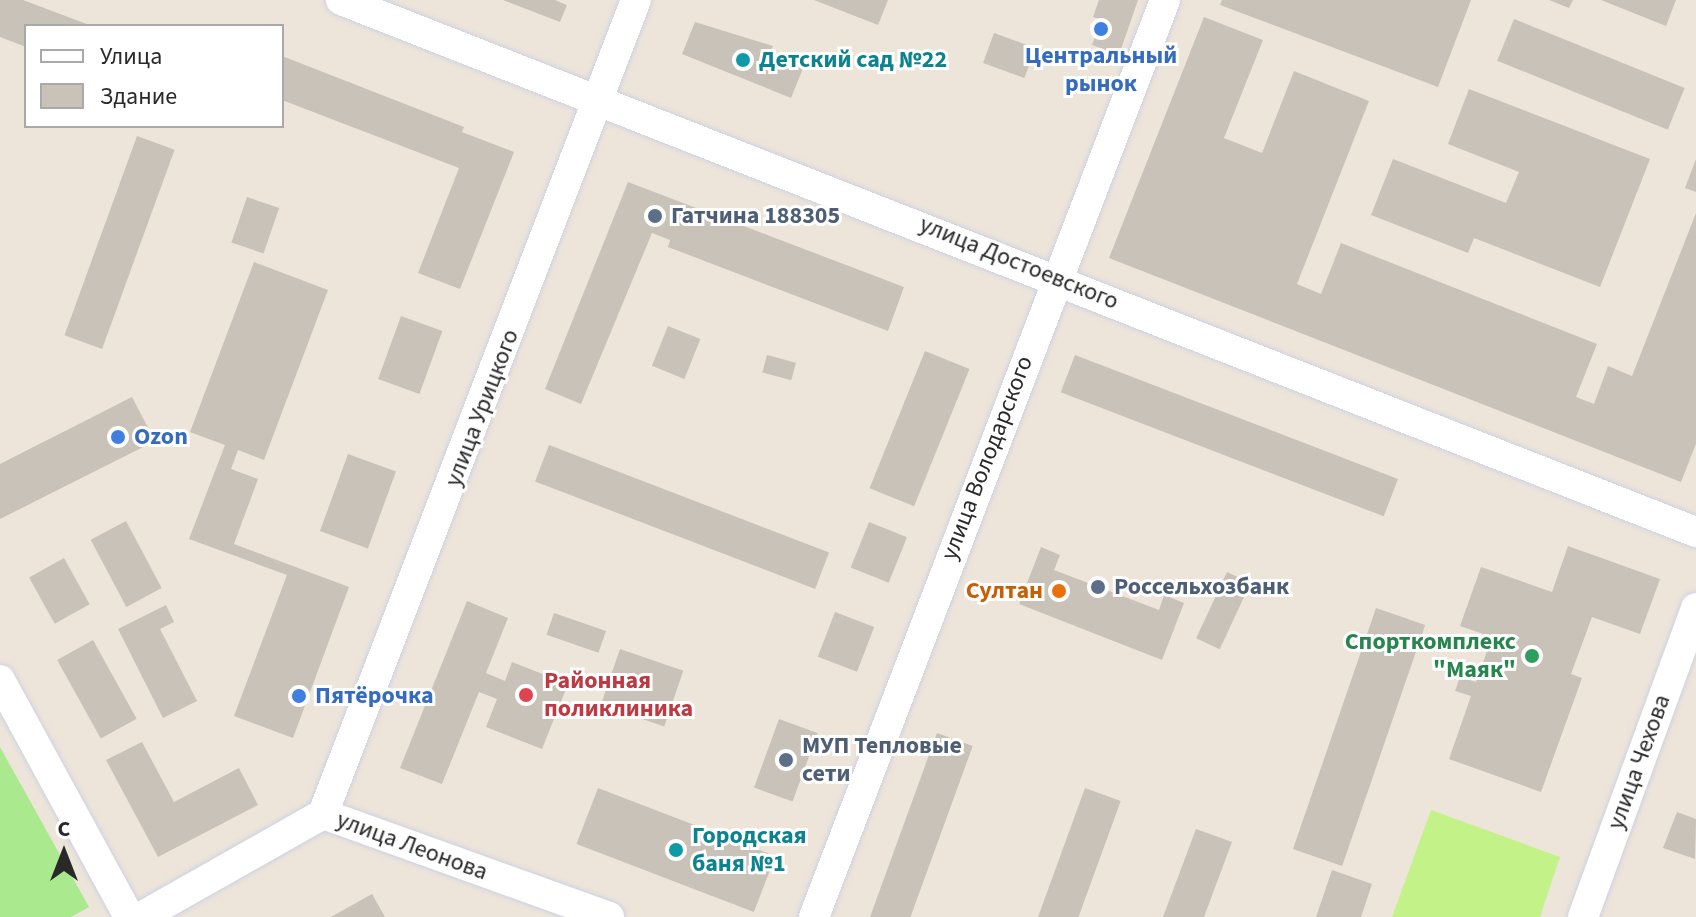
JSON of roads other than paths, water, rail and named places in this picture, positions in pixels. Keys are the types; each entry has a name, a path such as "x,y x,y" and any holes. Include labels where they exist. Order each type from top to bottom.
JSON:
{"street":[{"name":"улица Достоевского","path":"341,0 1056,277 1696,532"},
{"name":"улица Урицкого","path":"323,814 636,0"},
{"name":"улица Володарского","path":"814,917 1056,277 1165,0"},
{"name":"улица Чехова","path":"1583,917 1696,608"},
{"path":"0,680 129,917"},
{"name":"улица Леонова","path":"141,917 323,814 609,917"}],"place":[{"name":"Центральный рынок","path":"1101,29"},
{"name":"Детский сад №22","path":"743,60"},
{"name":"Гатчина 188305","path":"655,216"},
{"name":"Ozon","path":"118,437"},
{"name":"Россельхозбанк","path":"1098,587"},
{"name":"Султан","path":"1059,591"},
{"name":"Спорткомплекс \"Маяк\"","path":"1532,656"},
{"name":"Районная поликлиника","path":"526,695"},
{"name":"Пятёрочка","path":"299,696"},
{"name":"МУП Тепловые сети","path":"786,760"},
{"name":"Городская баня №1","path":"676,850"}]}
